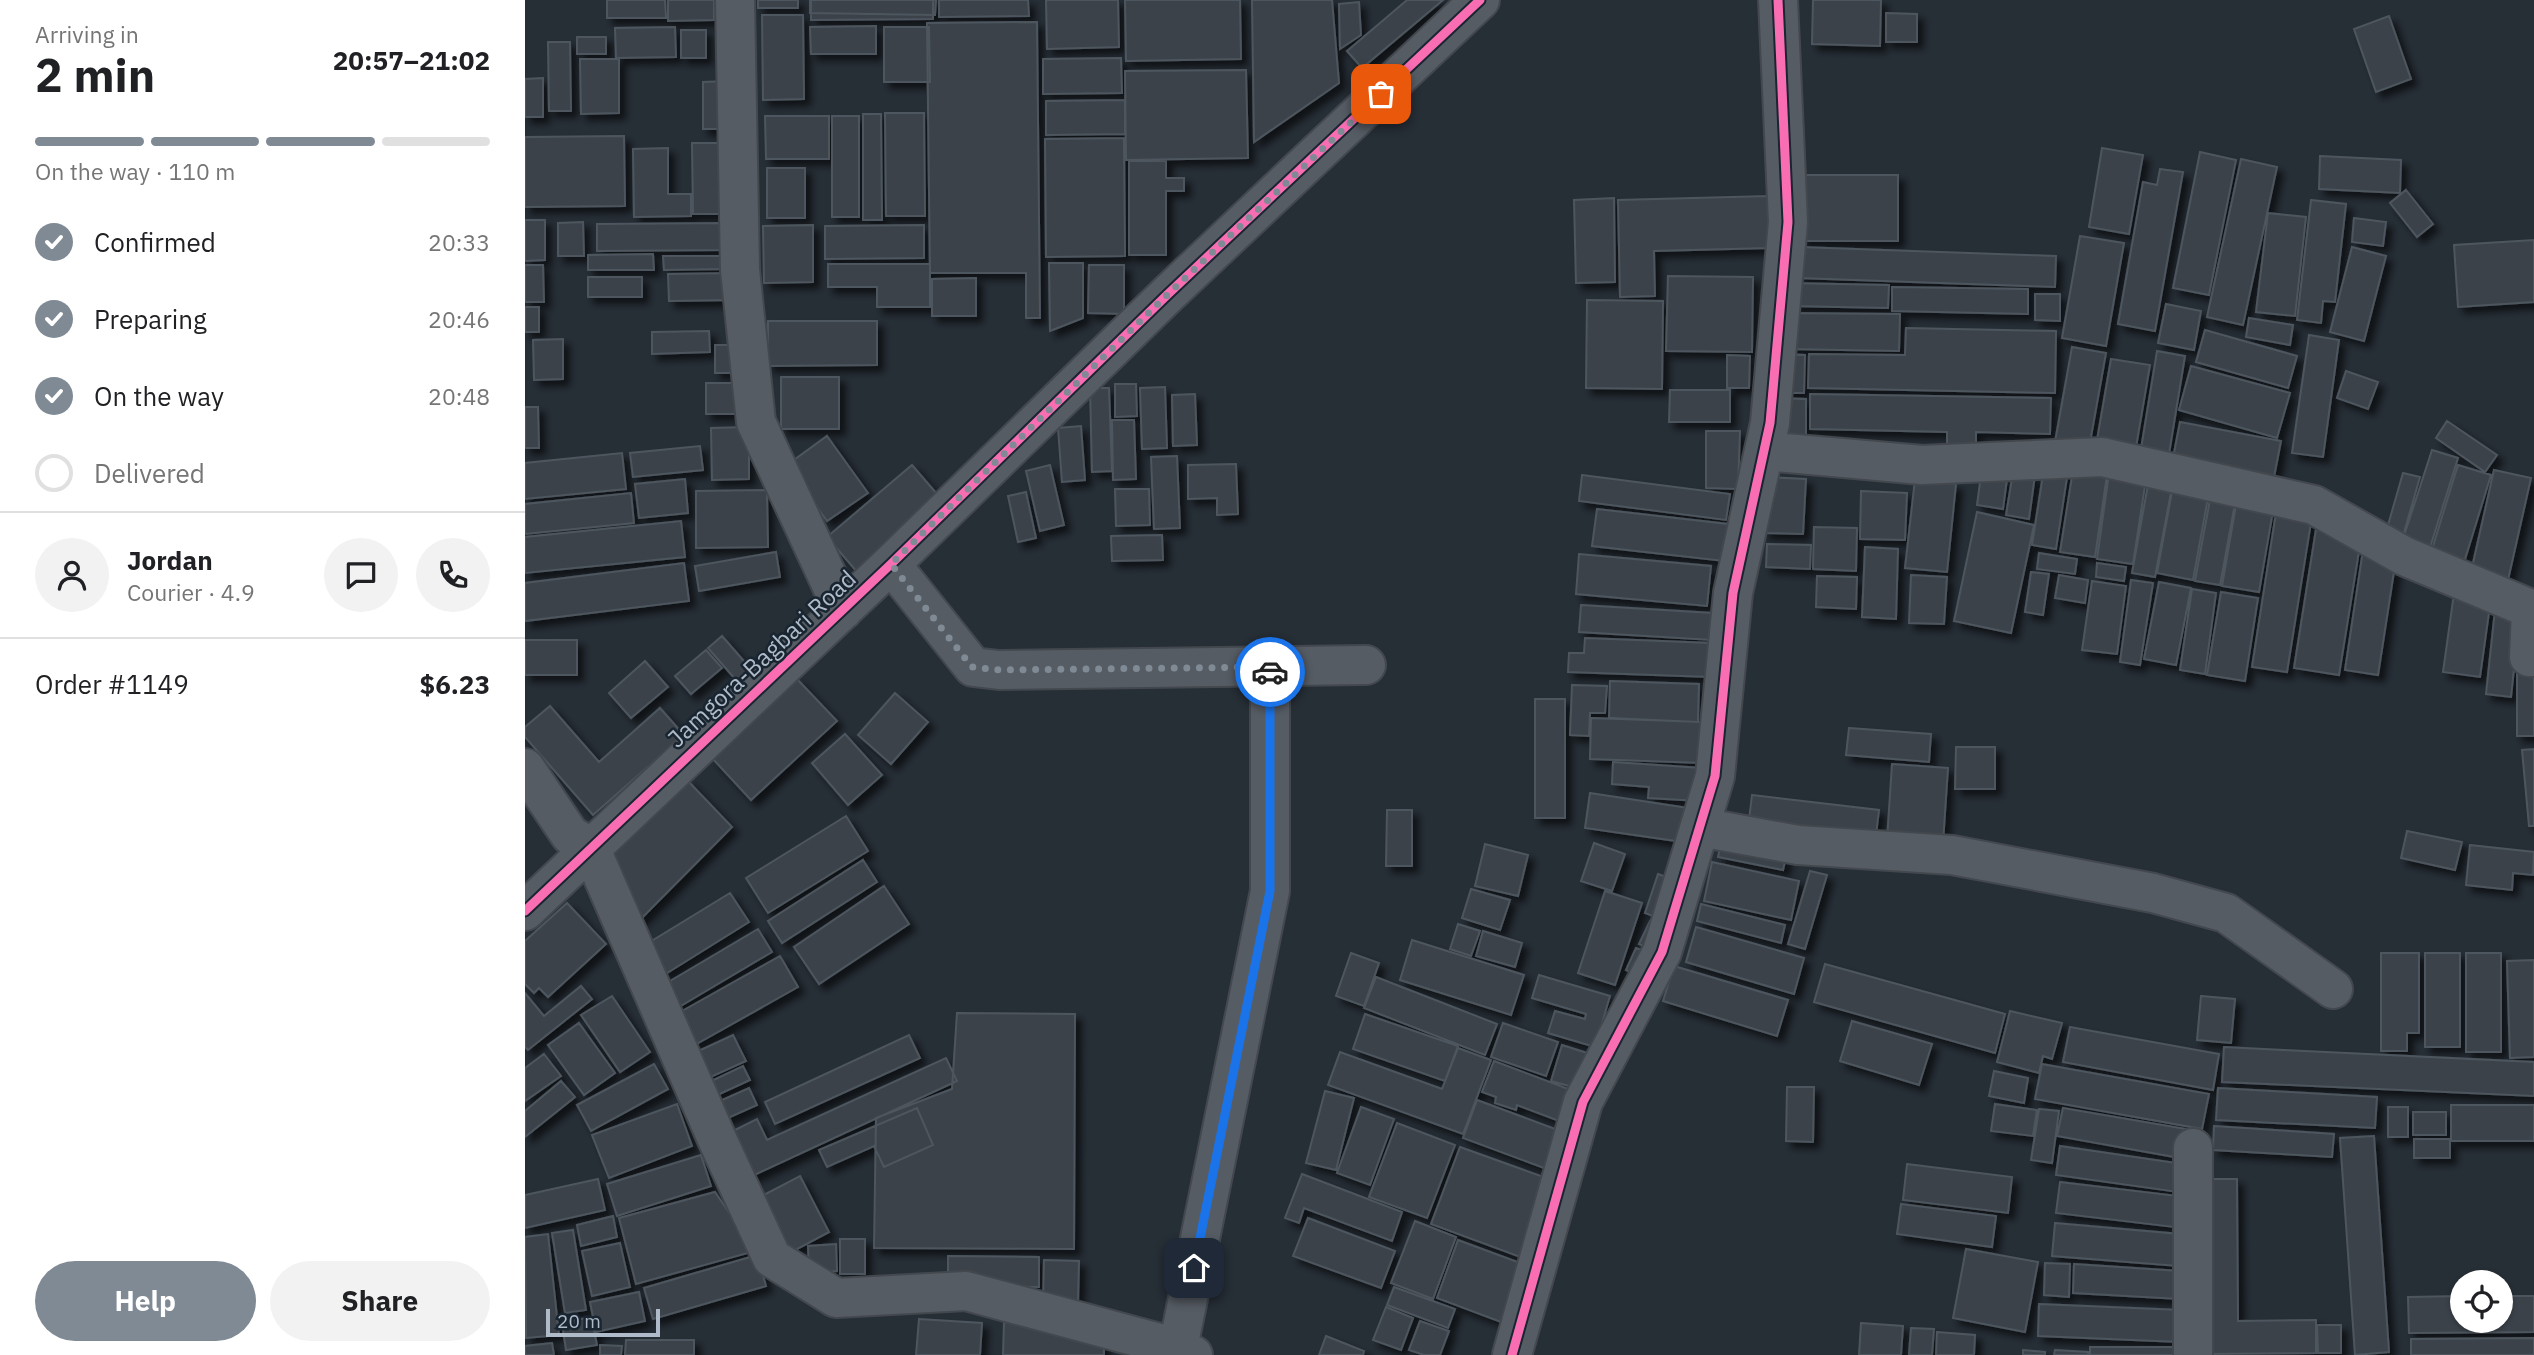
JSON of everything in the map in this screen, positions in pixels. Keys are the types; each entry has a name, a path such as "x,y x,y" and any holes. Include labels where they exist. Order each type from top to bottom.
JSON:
{"street":[{"path":"735,0 740,270 756,422 843,610"},
{"name":"Jamgora-Bagbari Road","path":"525,911 891,564 1167,295 1480,0"},
{"path":"1512,1355 1583,1102 1662,952 1715,776 1733,593 1770,423 1788,222 1778,0"},
{"path":"1764,451 1922,465 2102,457 2314,505 2404,556 2531,609 2529,657 2534,657"},
{"path":"891,564 972,667 999,670 1366,665"},
{"path":"525,768 570,835 590,847 717,1139 772,1258 836,1298 965,1291 1185,1352 1270,891 1270,667"},
{"path":"1700,827 1798,845 1952,855 2153,893 2226,914 2333,989"},
{"path":"2193,1148 2193,1355"}],"building":[{"path":"607,0 665,0 666,18 607,18"},
{"path":"668,0 714,0 714,20 668,21"},
{"path":"758,0 798,0 798,8 758,8"},
{"path":"810,0 936,0 935,15 810,13"},
{"path":"811,0 933,0 933,19 811,20"},
{"path":"939,0 1028,0 1029,16 939,17"},
{"path":"1046,0 1118,0 1119,47 1047,49"},
{"path":"1125,0 1240,0 1241,59 1126,61"},
{"path":"1252,0 1332,0 1339,83 1254,142"},
{"path":"1407,0 1443,0 1362,68 1347,51"},
{"path":"1813,0 1881,0 1880,46 1812,44"},
{"path":"1359,2 1361,35 1340,49 1339,4"},
{"path":"1886,13 1917,14 1917,42 1886,42"},
{"path":"762,15 803,15 804,99 763,100"},
{"path":"2389,16 2411,79 2376,92 2354,29"},
{"path":"1037,22 1040,318 1026,318 1026,273 930,273 927,23"},
{"path":"876,26 876,54 811,54 810,27"},
{"path":"675,27 676,57 616,58 615,28"},
{"path":"884,27 929,27 930,82 884,82"},
{"path":"681,30 706,30 706,58 681,58"},
{"path":"577,37 606,37 606,54 577,54"},
{"path":"548,42 570,42 571,111 549,111"},
{"path":"1121,58 1122,93 1043,94 1043,59"},
{"path":"580,59 619,59 619,113 581,114"},
{"path":"1246,70 1248,158 1126,160 1125,71"},
{"path":"543,78 543,117 525,117 525,79"},
{"path":"728,81 729,129 703,129 703,82"},
{"path":"1125,100 1125,134 1046,135 1046,101"},
{"path":"885,113 924,113 925,216 886,216"},
{"path":"863,114 881,114 882,220 863,220"},
{"path":"765,116 829,116 829,159 766,159"},
{"path":"832,116 859,116 859,217 832,217"},
{"path":"624,136 625,206 525,207 525,137"},
{"path":"1124,138 1125,256 1046,257 1045,139"},
{"path":"692,143 727,143 728,214 693,214"},
{"path":"668,148 668,194 691,194 691,216 634,217 633,149"},
{"path":"2102,148 2143,155 2129,234 2089,227"},
{"path":"2200,152 2236,160 2209,295 2173,288"},
{"path":"2320,156 2401,160 2400,193 2319,189"},
{"path":"2241,159 2277,167 2243,325 2207,317"},
{"path":"1129,161 1166,161 1166,178 1184,178 1184,191 1166,191 1166,255 1129,255"},
{"path":"767,168 805,168 805,218 767,218"},
{"path":"2160,169 2183,172 2155,331 2118,324 2143,182 2157,185"},
{"path":"1800,175 1898,175 1898,241 1801,241"},
{"path":"2406,190 2433,224 2417,237 2390,203"},
{"path":"1769,196 1770,248 1654,251 1655,296 1620,297 1618,200"},
{"path":"1614,198 1615,282 1576,283 1574,200"},
{"path":"2311,200 2346,204 2335,302 2323,301 2321,323 2297,320"},
{"path":"2268,213 2306,217 2295,316 2256,312"},
{"path":"2354,218 2386,222 2383,246 2352,242"},
{"path":"525,220 545,220 545,260 525,261"},
{"path":"583,222 584,256 558,256 558,223"},
{"path":"729,223 729,250 597,251 597,224"},
{"path":"813,225 813,282 764,283 763,226"},
{"path":"924,225 924,258 825,259 825,226"},
{"path":"2080,236 2124,243 2106,346 2062,338"},
{"path":"2534,240 2534,302 2458,307 2454,245"},
{"path":"1799,247 2056,256 2055,287 1798,278"},
{"path":"2352,247 2386,256 2364,341 2330,332"},
{"path":"653,254 654,270 588,270 588,255"},
{"path":"663,256 730,256 730,269 664,270"},
{"path":"1049,263 1083,263 1083,318 1050,331"},
{"path":"828,264 930,264 930,307 877,307 877,287 828,287"},
{"path":"525,265 543,265 544,302 525,302"},
{"path":"1089,265 1124,265 1124,314 1088,313"},
{"path":"738,273 738,300 669,301 668,274"},
{"path":"1668,276 1753,277 1752,352 1666,351"},
{"path":"588,277 642,277 642,297 588,297"},
{"path":"976,278 976,316 932,316 932,279"},
{"path":"1788,283 1889,285 1888,308 1788,306"},
{"path":"1892,287 2028,289 2028,314 1892,311"},
{"path":"2035,294 2060,294 2060,321 2035,320"},
{"path":"1587,300 1663,301 1662,389 1586,388"},
{"path":"2166,304 2201,311 2194,350 2158,343"},
{"path":"525,307 539,307 539,332 525,332"},
{"path":"1784,313 1900,314 1899,351 1784,349"},
{"path":"2249,318 2293,325 2290,345 2246,337"},
{"path":"768,321 877,321 877,365 768,366"},
{"path":"1906,328 2056,331 2055,393 1808,388 1809,354 1905,355"},
{"path":"2205,330 2297,356 2288,388 2196,362"},
{"path":"709,331 710,352 652,354 652,332"},
{"path":"2309,335 2339,340 2323,457 2292,453"},
{"path":"563,339 563,379 534,380 533,340"},
{"path":"715,345 737,345 738,373 715,373"},
{"path":"2072,347 2106,353 2089,448 2055,442"},
{"path":"2157,351 2185,356 2168,460 2140,455"},
{"path":"1780,354 1805,355 1804,393 1780,393"},
{"path":"1727,355 1750,356 1749,388 1727,388"},
{"path":"2111,359 2150,365 2135,453 2096,446"},
{"path":"2191,366 2290,393 2277,438 2179,410"},
{"path":"2346,371 2378,382 2368,409 2337,398"},
{"path":"781,377 839,377 839,429 781,429"},
{"path":"706,383 744,383 744,414 706,414"},
{"path":"1115,384 1136,384 1137,416 1115,417"},
{"path":"1165,387 1167,448 1142,449 1140,388"},
{"path":"1090,388 1109,388 1112,471 1092,472"},
{"path":"1670,390 1730,390 1730,422 1669,422"},
{"path":"1195,394 1197,445 1173,446 1172,395"},
{"path":"1810,394 2051,398 2050,434 1976,432 1976,456 1947,455 1947,432 1810,429"},
{"path":"1775,398 1806,399 1806,439 1775,439"},
{"path":"525,407 538,407 539,448 525,448"},
{"path":"1112,420 1134,420 1136,479 1113,480"},
{"path":"2447,421 2497,455 2485,472 2436,438"},
{"path":"2180,422 2281,441 2274,477 2173,458"},
{"path":"1081,426 1085,480 1062,482 1058,428"},
{"path":"749,427 749,479 712,480 711,428"},
{"path":"1706,431 1740,431 1738,489 1706,488"},
{"path":"827,436 868,493 827,521 787,465"},
{"path":"700,446 703,470 633,477 630,453"},
{"path":"2432,450 2458,458 2428,554 2401,545"},
{"path":"622,453 626,489 525,499 525,463"},
{"path":"1177,456 1180,528 1154,529 1151,457"},
{"path":"1236,464 1238,514 1217,515 1217,498 1188,499 1188,465"},
{"path":"912,465 943,501 858,573 827,537"},
{"path":"1050,465 1064,525 1040,531 1026,471"},
{"path":"2458,465 2491,475 2462,569 2429,559"},
{"path":"2044,468 2068,471 2056,549 2032,545"},
{"path":"2073,470 2107,475 2095,557 2060,552"},
{"path":"2494,470 2531,478 2508,580 2471,572"},
{"path":"2013,472 2035,475 2029,519 2006,515"},
{"path":"2109,473 2146,479 2133,564 2097,559"},
{"path":"2403,473 2420,477 2403,536 2386,532"},
{"path":"1582,475 1730,494 1726,520 1579,501"},
{"path":"1981,475 2007,479 2003,509 1977,505"},
{"path":"1766,477 1806,479 1803,534 1764,533"},
{"path":"685,479 688,513 639,518 635,484"},
{"path":"1915,479 1956,484 1947,572 1905,568"},
{"path":"2149,479 2173,482 2155,577 2132,573"},
{"path":"2173,486 2209,492 2193,580 2157,573"},
{"path":"1115,489 1149,489 1150,525 1116,526"},
{"path":"767,490 768,547 696,548 696,491"},
{"path":"1861,491 1907,493 1905,540 1860,539"},
{"path":"1026,492 1036,538 1018,542 1008,496"},
{"path":"631,493 634,523 525,534 525,504"},
{"path":"2211,494 2236,498 2220,585 2195,581"},
{"path":"2237,499 2274,505 2259,592 2222,586"},
{"path":"2277,506 2312,516 2287,672 2252,667"},
{"path":"1597,509 1728,524 1724,561 1592,546"},
{"path":"1977,512 2034,525 2011,633 1954,621"},
{"path":"681,521 685,557 525,573 525,537"},
{"path":"2317,523 2360,545 2339,675 2294,668"},
{"path":"1814,527 1857,528 1856,571 1813,569"},
{"path":"1162,535 1163,560 1112,561 1111,536"},
{"path":"1767,544 1811,545 1810,569 1766,567"},
{"path":"1865,547 1898,549 1896,619 1862,617"},
{"path":"2363,550 2395,565 2378,675 2345,670"},
{"path":"776,552 780,577 699,591 695,566"},
{"path":"2039,553 2077,559 2075,574 2037,569"},
{"path":"1579,554 1711,566 1707,606 1576,594"},
{"path":"684,563 689,601 525,621 525,583"},
{"path":"2097,563 2126,567 2124,581 2096,577"},
{"path":"2031,572 2049,574 2043,615 2025,612"},
{"path":"1911,575 1947,577 1944,624 1909,623"},
{"path":"2059,575 2088,580 2085,603 2055,598"},
{"path":"1817,576 1857,577 1856,609 1816,607"},
{"path":"2131,580 2153,583 2140,665 2120,662"},
{"path":"2092,581 2126,586 2117,654 2082,650"},
{"path":"2159,582 2191,588 2176,665 2144,659"},
{"path":"2192,589 2216,593 2205,674 2180,670"},
{"path":"2221,592 2258,598 2245,681 2207,675"},
{"path":"2454,593 2491,598 2480,677 2443,672"},
{"path":"1581,605 1713,613 1712,640 1579,632"},
{"path":"2495,610 2520,612 2511,697 2486,694"},
{"path":"722,636 750,668 736,680 708,648"},
{"path":"1585,638 1712,643 1710,677 1568,672 1569,653 1584,653"},
{"path":"525,640 577,640 577,675 525,675"},
{"path":"706,650 722,668 691,694 675,676"},
{"path":"645,661 668,687 631,718 609,693"},
{"path":"2534,663 2534,736 2517,736 2517,664"},
{"path":"797,679 837,721 751,800 712,758"},
{"path":"1610,681 1699,684 1698,722 1609,718"},
{"path":"1572,685 1607,686 1605,713 1590,713 1589,736 1570,735"},
{"path":"895,693 928,722 891,764 858,735"},
{"path":"1535,699 1565,699 1565,818 1535,818"},
{"path":"550,706 599,762 660,708 684,735 593,815 525,737 525,727"},
{"path":"1591,718 1702,722 1701,763 1590,759"},
{"path":"1849,728 1931,734 1929,762 1846,755"},
{"path":"845,734 882,775 848,805 812,763"},
{"path":"1956,747 1995,747 1995,789 1955,789"},
{"path":"2534,749 2534,826 2529,826 2522,750"},
{"path":"1613,762 1702,768 1699,801 1648,798 1649,787 1612,784"},
{"path":"1892,764 1948,768 1943,843 1887,840"},
{"path":"688,781 732,827 635,925 608,857"},
{"path":"1590,793 1695,809 1690,843 1585,828"},
{"path":"1752,795 1879,810 1875,843 1748,828"},
{"path":"1387,810 1412,810 1412,866 1386,866"},
{"path":"846,816 868,851 768,913 746,878"},
{"path":"2407,831 2462,842 2455,870 2401,858"},
{"path":"1594,843 1625,854 1612,891 1581,881"},
{"path":"1721,843 1786,857 1783,870 1718,857"},
{"path":"1485,844 1528,855 1518,896 1475,886"},
{"path":"2470,845 2534,852 2533,875 2513,873 2512,890 2466,885"},
{"path":"863,860 877,882 782,943 768,921"},
{"path":"1712,862 1799,881 1791,920 1704,901"},
{"path":"1810,871 1827,875 1805,949 1788,944"},
{"path":"1658,874 1677,881 1663,920 1645,913"},
{"path":"884,886 909,924 819,984 794,947"},
{"path":"1471,889 1510,900 1500,930 1462,918"},
{"path":"1605,891 1642,903 1615,985 1578,973"},
{"path":"730,893 749,922 664,975 645,945"},
{"path":"567,903 606,944 548,997 539,988 534,993 525,984 525,941"},
{"path":"1701,904 1785,925 1781,943 1697,921"},
{"path":"1650,921 1666,929 1656,952 1639,944"},
{"path":"1458,924 1480,931 1471,956 1450,949"},
{"path":"1696,927 1804,958 1794,994 1686,962"},
{"path":"758,929 772,952 674,1010 660,987"},
{"path":"1483,931 1522,943 1515,967 1476,956"},
{"path":"1412,940 1524,975 1511,1015 1400,980"},
{"path":"1636,948 1652,955 1642,978 1626,970"},
{"path":"1351,953 1379,963 1364,1006 1336,996"},
{"path":"2381,953 2419,953 2419,1033 2407,1033 2407,1051 2381,1051"},
{"path":"2425,953 2460,953 2460,1047 2425,1047"},
{"path":"2466,953 2501,953 2501,1052 2466,1052"},
{"path":"780,956 798,987 693,1046 675,1015"},
{"path":"2534,960 2534,1057 2510,1058 2507,961"},
{"path":"1825,964 2005,1014 1995,1053 1814,1002"},
{"path":"1674,966 1788,1000 1777,1036 1663,1001"},
{"path":"1539,975 1610,996 1595,1047 1548,1033 1555,1011 1585,1019 1586,1014 1532,998"},
{"path":"1376,977 1497,1024 1485,1055 1364,1008"},
{"path":"581,986 592,999 528,1050 525,1047 525,993 544,1016"},
{"path":"612,996 650,1052 620,1072 581,1015"},
{"path":"2201,996 2235,999 2231,1043 2197,1040"},
{"path":"2010,1011 2062,1023 2052,1059 2043,1056 2039,1073 1997,1062"},
{"path":"957,1013 1075,1014 1074,1249 874,1248 876,1118 952,1089"},
{"path":"1365,1014 1458,1046 1445,1081 1353,1049"},
{"path":"1852,1021 1932,1044 1919,1085 1840,1061"},
{"path":"579,1023 615,1073 584,1095 548,1045"},
{"path":"1503,1023 1558,1042 1546,1076 1491,1057"},
{"path":"2070,1027 2219,1054 2213,1090 2063,1062"},
{"path":"733,1035 746,1061 704,1080 692,1054"},
{"path":"909,1035 920,1058 775,1124 765,1102"},
{"path":"1562,1045 1587,1053 1576,1088 1551,1081"},
{"path":"2224,1047 2534,1062 2534,1096 2222,1082"},
{"path":"1458,1048 1491,1060 1463,1134 1328,1085 1340,1052 1442,1089"},
{"path":"544,1054 561,1076 525,1101 525,1068"},
{"path":"946,1058 957,1081 750,1177 729,1133 757,1119 767,1140"},
{"path":"1494,1061 1579,1093 1567,1124 1517,1105 1516,1110 1495,1103 1496,1097 1482,1092"},
{"path":"654,1064 668,1089 591,1131 577,1105"},
{"path":"2042,1064 2209,1094 2202,1129 2035,1099"},
{"path":"743,1066 750,1080 709,1099 703,1085"},
{"path":"1994,1071 2028,1078 2024,1103 1989,1096"},
{"path":"561,1081 575,1097 525,1137 525,1111"},
{"path":"1787,1087 1814,1087 1813,1142 1786,1141"},
{"path":"749,1088 757,1105 719,1122 711,1105"},
{"path":"2218,1088 2377,1097 2375,1128 2216,1120"},
{"path":"1325,1091 1354,1098 1336,1170 1306,1163"},
{"path":"1477,1100 1558,1130 1544,1168 1463,1138"},
{"path":"677,1104 692,1146 609,1178 592,1135"},
{"path":"1995,1104 2037,1110 2033,1136 1991,1131"},
{"path":"2451,1105 2534,1105 2534,1141 2451,1141"},
{"path":"1361,1107 1394,1119 1370,1185 1337,1173"},
{"path":"2388,1107 2408,1107 2408,1137 2388,1137"},
{"path":"917,1108 933,1145 884,1167 874,1146 827,1167 819,1150"},
{"path":"2063,1108 2186,1129 2180,1158 2057,1136"},
{"path":"2039,1109 2059,1111 2052,1163 2031,1160"},
{"path":"2413,1112 2446,1112 2446,1135 2413,1135"},
{"path":"1397,1123 1455,1145 1427,1218 1369,1197"},
{"path":"2214,1126 2334,1134 2332,1157 2213,1150"},
{"path":"2374,1136 2389,1352 2355,1355 2340,1138"},
{"path":"2414,1139 2450,1139 2450,1158 2414,1158"},
{"path":"2060,1146 2183,1164 2178,1192 2056,1175"},
{"path":"1460,1147 1552,1180 1523,1258 1431,1224"},
{"path":"701,1155 711,1186 617,1216 607,1184"},
{"path":"1907,1164 2012,1177 2008,1213 1903,1200"},
{"path":"1302,1174 1402,1212 1392,1241 1304,1208 1299,1223 1285,1218"},
{"path":"800,1176 829,1232 788,1254 758,1198"},
{"path":"598,1179 605,1210 525,1228 525,1195"},
{"path":"2204,1179 2237,1179 2238,1321 2316,1320 2316,1353 2205,1354"},
{"path":"2060,1182 2178,1196 2174,1227 2056,1213"},
{"path":"715,1192 755,1251 636,1284 619,1218"},
{"path":"1901,1204 1996,1216 1992,1247 1897,1234"},
{"path":"613,1216 617,1237 581,1246 577,1225"},
{"path":"1308,1218 1395,1251 1381,1288 1293,1256"},
{"path":"1415,1221 1456,1237 1433,1299 1391,1283"},
{"path":"2055,1223 2180,1234 2178,1266 2052,1256"},
{"path":"573,1230 586,1310 565,1313 552,1233"},
{"path":"548,1234 559,1335 526,1338 525,1237"},
{"path":"840,1239 865,1239 865,1274 840,1274"},
{"path":"1458,1240 1523,1264 1501,1322 1437,1298"},
{"path":"620,1243 630,1287 592,1296 582,1251"},
{"path":"836,1244 837,1271 809,1273 808,1246"},
{"path":"1966,1249 2038,1262 2025,1332 1953,1318"},
{"path":"757,1255 766,1286 653,1319 644,1288"},
{"path":"948,1256 1039,1257 1039,1287 948,1286"},
{"path":"1044,1260 1079,1261 1078,1304 1043,1304"},
{"path":"2045,1263 2070,1264 2069,1297 2044,1295"},
{"path":"2074,1264 2180,1271 2179,1299 2073,1293"},
{"path":"1394,1287 1455,1309 1448,1328 1387,1305"},
{"path":"639,1292 645,1321 596,1332 590,1302"},
{"path":"2450,1296 2450,1333 2409,1333 2408,1297"},
{"path":"2513,1296 2534,1296 2534,1332 2513,1332"},
{"path":"2039,1304 2181,1310 2179,1342 2038,1336"},
{"path":"1386,1307 1413,1318 1401,1350 1373,1340"},
{"path":"591,1317 597,1345 566,1350 562,1323"},
{"path":"919,1319 982,1323 980,1355 916,1355"},
{"path":"1420,1321 1449,1331 1440,1355 1424,1355 1409,1350"},
{"path":"1004,1322 1104,1343 1104,1355 1003,1355"},
{"path":"1861,1323 1903,1326 1901,1355 1859,1355"},
{"path":"2317,1325 2341,1325 2341,1353 2318,1353"},
{"path":"1911,1328 1934,1329 1932,1355 1909,1355"},
{"path":"1937,1332 1975,1335 1974,1355 1936,1355"},
{"path":"1326,1336 1364,1351 1363,1355 1319,1355"},
{"path":"2534,1338 2534,1355 2411,1355 2411,1339"},
{"path":"626,1340 694,1340 694,1355 625,1355"},
{"path":"552,1343 554,1355 525,1355 525,1346"},
{"path":"600,1345 622,1346 621,1355 600,1355"},
{"path":"2090,1347 2183,1347 2183,1355 2090,1355"},
{"path":"2023,1350 2045,1352 2045,1355 2023,1355"},
{"path":"2055,1350 2088,1352 2088,1355 2054,1355"}],"cycle path":[{"path":"525,911 891,564 1167,295 1480,0"},
{"path":"1512,1355 1583,1102 1662,952 1715,776 1733,593 1770,423 1788,222 1778,0"}],"way so far":[{"path":"1270,672 1270,667 999,670 972,667 891,564 1167,295 1381,94"}],"route":[{"path":"1194,1268 1270,891 1270,672"}]}
